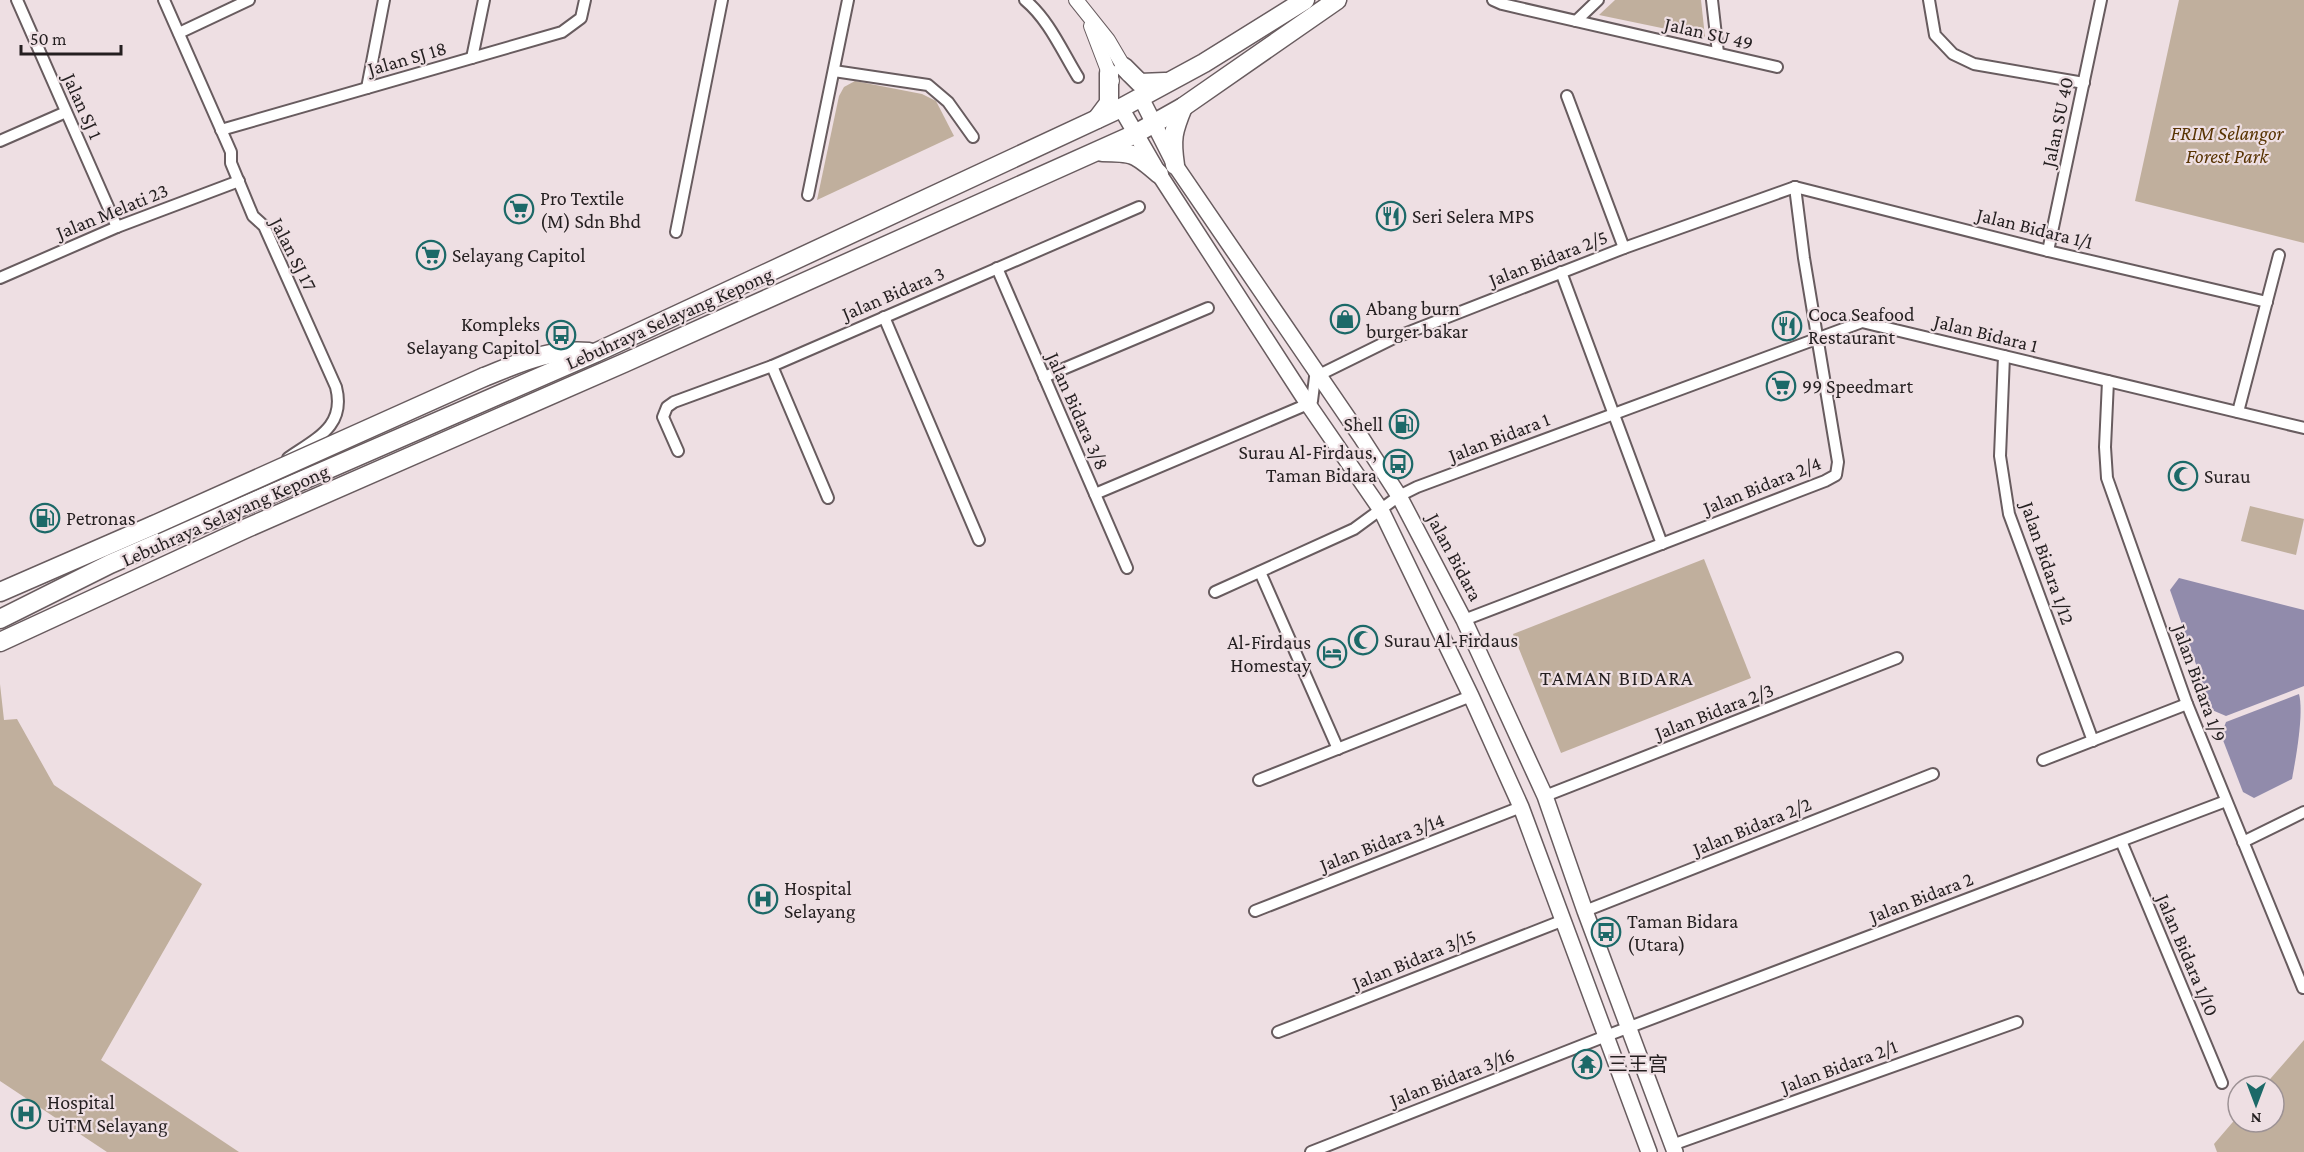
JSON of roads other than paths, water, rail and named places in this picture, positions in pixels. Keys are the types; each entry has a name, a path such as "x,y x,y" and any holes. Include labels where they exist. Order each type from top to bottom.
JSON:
{"main road":[{"name":"Lebuhraya Selayang Kepong","path":"0,619 110,564 595,352 1121,108 1263,28 1305,0"},
{"name":"Lebuhraya Selayang Kepong","path":"0,642 247,528 1135,134 1184,107 1337,0"},
{"path":"1095,120 1109,104 1116,70 1140,83 1170,82"},
{"name":"Jalan Bidara","path":"1141,98 1175,165 1399,496 1464,620 1545,796 1585,911 1674,1149"},
{"path":"1175,165 1171,142 1172,132 1184,107"},
{"path":"1121,108 1159,174 1308,404 1381,510 1471,696 1521,807 1649,1152"},
{"path":"1096,152 1133,154 1140,157 1159,174"},
{"path":"0,592 528,358 560,352 595,352"}],"street":[{"name":"Jalan SJ 1","path":"17,0 117,227"},
{"name":"Jalan SJ 17","path":"164,0 231,152 231,163 253,216 264,226 336,387 340,402 337,416 326,430 281,463 255,501"},
{"path":"178,33 249,0"},
{"path":"367,88 384,0"},
{"path":"472,58 484,0"},
{"name":"Jalan SJ 18","path":"221,130 562,32 581,18 585,0"},
{"path":"676,232 722,0"},
{"path":"808,195 848,0"},
{"path":"1025,0 1048,26 1078,77"},
{"path":"1076,0 1087,15 1116,70 1141,98"},
{"name":"Jalan SU 49","path":"1493,0 1502,4 1777,67"},
{"path":"1576,21 1598,0"},
{"path":"1712,0 1718,53"},
{"path":"1929,0 1935,35 1953,54 1974,64 2084,83"},
{"name":"Jalan SU 40","path":"2048,251 2102,0"},
{"path":"834,70 927,85 948,102 973,137"},
{"path":"1116,70 1121,108"},
{"path":"1567,96 1624,248"},
{"path":"0,141 66,112"},
{"name":"Jalan Melati 23","path":"0,278 117,227 238,181"},
{"name":"Jalan Bidara 1/1","path":"1795,187 2048,251 2267,302"},
{"name":"Jalan Bidara 2/5","path":"1319,375 1394,338 1561,272 1795,187"},
{"name":"Jalan Bidara 2/4","path":"1464,620 1826,481 1836,475 1838,462 1795,187"},
{"name":"Jalan Bidara 3","path":"678,451 663,413 674,402 772,366 1139,207"},
{"path":"2238,412 2279,255"},
{"name":"Jalan Bidara 3/8","path":"997,268 1127,568"},
{"path":"1561,272 1662,544"},
{"path":"1044,377 1208,308"},
{"path":"884,317 979,540"},
{"name":"Jalan Bidara 1","path":"1215,592 1354,529 1399,496 1417,487 1862,322 2304,428"},
{"name":"Jalan Bidara 1/12","path":"2004,356 2000,456 2009,514 2093,741"},
{"path":"772,366 828,498"},
{"path":"1095,494 1308,404 1312,401 1315,377 1319,375"},
{"name":"Jalan Bidara 1/9","path":"2108,381 2105,447 2107,478 2187,704 2303,988"},
{"path":"1260,572 1338,749"},
{"name":"Jalan Bidara 2/3","path":"1545,796 1897,658"},
{"path":"1259,780 1471,696"},
{"path":"2043,760 2187,704"},
{"name":"Jalan Bidara 2/2","path":"1585,911 1933,774"},
{"name":"Jalan Bidara 2","path":"1606,1036 2226,801"},
{"name":"Jalan Bidara 3/14","path":"1256,911 1521,807"},
{"path":"2243,842 2304,812"},
{"name":"Jalan Bidara 1/10","path":"2121,841 2222,1083"},
{"name":"Jalan Bidara 3/15","path":"1278,1032 1563,920"},
{"name":"Jalan Bidara 2/1","path":"1674,1149 2017,1022"},
{"name":"Jalan Bidara 3/16","path":"1311,1152 1606,1036"}],"place":[{"name":"Pro Textile (M) Sdn Bhd","path":"519,209"},
{"name":"Seri Selera MPS","path":"1391,216"},
{"name":"Selayang Capitol","path":"431,255"},
{"name":"Abang burn burger bakar","path":"1345,319"},
{"name":"Coca Seafood Restaurant","path":"1787,326"},
{"name":"Kompleks Selayang Capitol","path":"561,335"},
{"name":"99 Speedmart","path":"1781,386"},
{"name":"Shell","path":"1404,424"},
{"name":"Surau Al-Firdaus, Taman Bidara","path":"1398,464"},
{"name":"Surau","path":"2183,476"},
{"name":"Petronas","path":"45,518"},
{"name":"Surau Al-Firdaus","path":"1363,640"},
{"name":"Al-Firdaus Homestay","path":"1332,653"},
{"name":"Hospital Selayang","path":"763,899"},
{"name":"Taman Bidara (Utara)","path":"1606,932"},
{"name":"三王宫","path":"1587,1064"},
{"name":"Hospital UiTM Selayang","path":"26,1114"}],"district":[{"name":"TAMAN BIDARA","path":"1617,678"}],"park label":[{"name":"FRIM Selangor Forest Park","path":"2227,144"}]}
